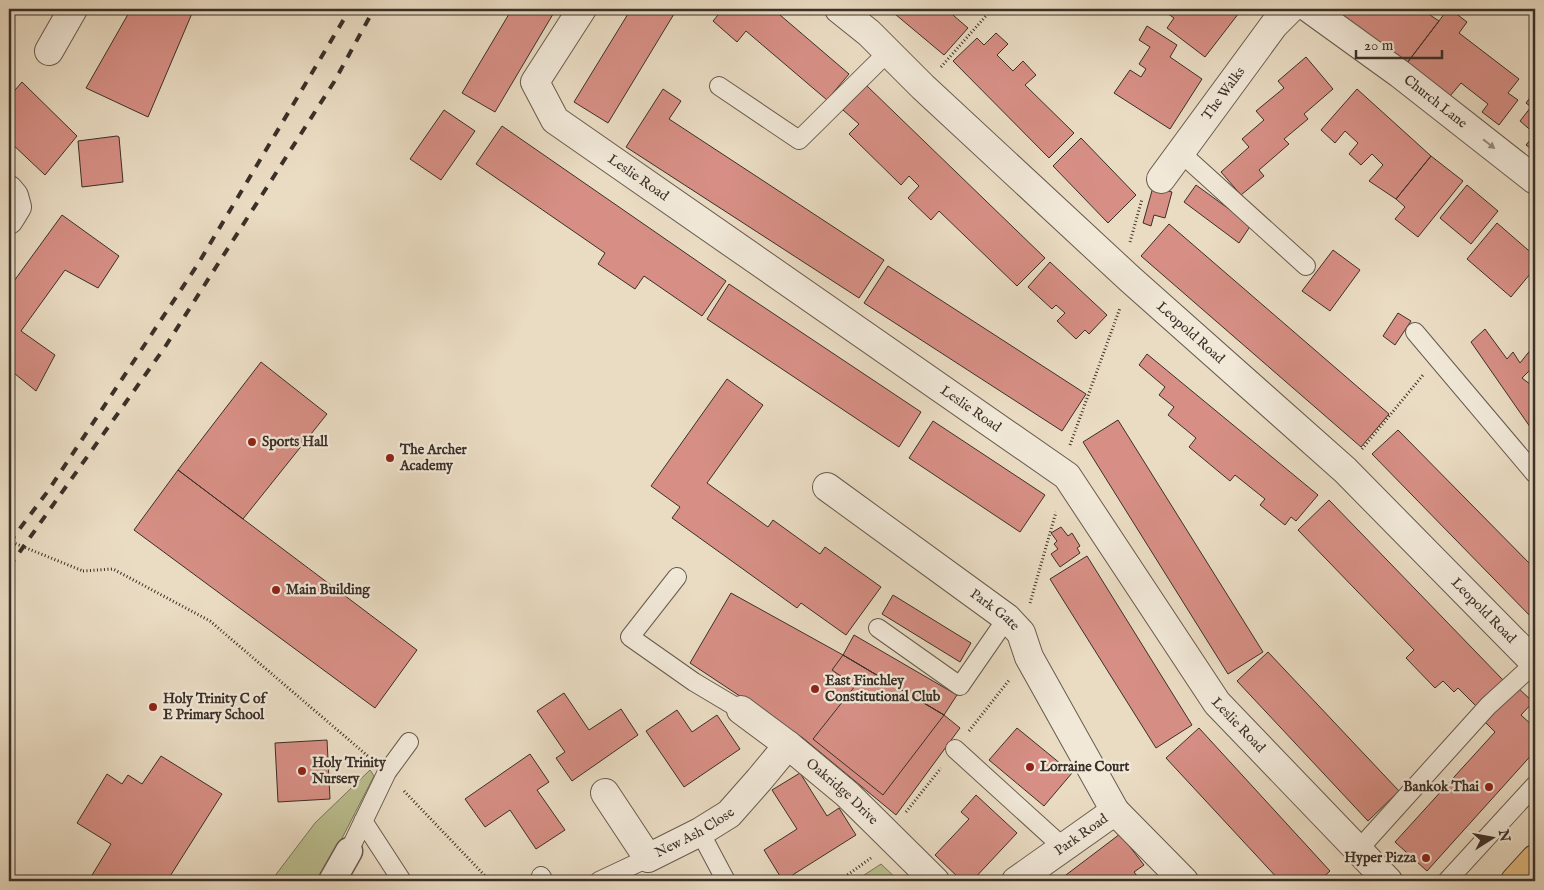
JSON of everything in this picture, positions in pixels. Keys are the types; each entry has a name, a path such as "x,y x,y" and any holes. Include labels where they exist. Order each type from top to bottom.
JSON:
{"main road":[{"path":"1517,881 1535,860"}],"street":[{"path":"49,51 73,9"},
{"name":"Leslie Road","path":"582,9 535,82 555,120 1064,473 1217,703 1388,881"},
{"name":"Leopold Road","path":"839,9 869,33 923,87 1126,275 1344,470 1535,663"},
{"name":"The Walks","path":"1161,179 1274,25 1290,9"},
{"name":"Church Lane","path":"1310,9 1400,74 1535,180"},
{"path":"9,190 14,196 17,206 9,220"},
{"name":"Park Gate","path":"827,487 1014,626 1029,657 1114,811"},
{"name":"Oakridge Drive","path":"741,710 788,744 847,794 935,881"},
{"name":"New Ash Close","path":"605,793 648,858 700,832 730,814 788,744"},
{"name":"Park Road","path":"1016,881 1114,811 1184,881"},
{"path":"332,881 349,850"}],"lane":[{"path":"719,86 799,140 888,52"},
{"path":"1181,153 1306,266"},
{"path":"1415,332 1535,474"},
{"path":"677,577 630,637 694,682 741,710"},
{"path":"878,628 960,686 1014,626"},
{"path":"1358,849 1488,706 1535,663"},
{"path":"349,850 387,772 409,742"},
{"path":"955,749 1064,848"},
{"path":"1447,881 1535,784"},
{"path":"363,821 402,881"},
{"path":"700,832 726,881"},
{"path":"599,881 648,858"}],"path":[{"path":"923,87 992,9"},
{"path":"1014,626 1126,275 1147,183 1161,179"},
{"path":"1344,470 1438,358"},
{"path":"9,541 83,571 113,569 210,621 387,772 418,808 490,881"},
{"path":"839,881 880,852 889,835"},
{"path":"847,876 852,881"}],"green space":[{"path":"370,770 374,776 320,881 271,881 315,823"},
{"path":"881,864 899,881 855,881"}],"building":[{"path":"131,9 188,9 193,11 148,117 86,88"},
{"path":"512,9 556,9 495,112 462,93"},
{"path":"631,9 677,9 608,123 574,102"},
{"path":"723,9 773,9 849,74 827,100 746,31 737,42 713,21"},
{"path":"889,9 946,9 968,28 944,55"},
{"path":"1161,9 1242,9 1205,57 1167,28 1174,18"},
{"path":"1341,9 1421,9 1439,21 1407,63 1339,12"},
{"path":"1448,9 1467,22 1459,33 1519,79 1508,93 1518,100 1499,125 1482,112 1488,104 1461,83 1450,96 1407,63"},
{"path":"1520,9 1533,9 1528,15"},
{"path":"1147,26 1177,45 1170,57 1202,79 1170,129 1114,93 1130,70 1141,77 1146,69 1139,64 1150,47 1139,40"},
{"path":"996,33 1008,44 997,55 1013,71 1023,61 1036,75 1025,85 1074,133 1049,158 953,61 977,38 984,45"},
{"path":"1306,57 1333,89 1304,114 1308,119 1284,139 1289,144 1259,170 1264,176 1241,195 1221,172 1249,147 1242,139 1264,120 1256,111 1284,88 1278,81"},
{"path":"22,82 77,136 45,175 9,141 9,97"},
{"path":"867,86 1045,258 1017,286 939,211 931,220 908,198 919,186 909,176 901,185 849,134 859,124 843,110"},
{"path":"663,89 681,101 669,119 884,260 859,298 626,147"},
{"path":"1357,89 1431,156 1396,199 1369,181 1383,165 1372,154 1361,165 1349,154 1358,143 1345,131 1335,143 1321,130"},
{"path":"1535,91 1535,134 1520,121 1531,107 1526,103"},
{"path":"444,110 475,131 441,180 410,159"},
{"path":"502,126 726,281 702,316 644,276 635,289 598,264 605,253 476,164"},
{"path":"1535,134 1535,152 1526,145"},
{"path":"119,137 123,182 82,187 78,141"},
{"path":"1081,138 1136,195 1108,223 1053,166"},
{"path":"1431,156 1463,181 1418,237 1395,219 1405,207 1396,199"},
{"path":"1196,185 1251,225 1239,243 1184,202"},
{"path":"1467,185 1498,211 1471,244 1440,218"},
{"path":"1153,187 1172,192 1165,218 1154,215 1151,226 1143,223"},
{"path":"62,215 119,256 98,288 65,270 21,331 55,355 36,391 9,369 9,277 14,281"},
{"path":"1497,223 1535,256 1535,268 1511,297 1467,259"},
{"path":"1169,224 1389,414 1361,447 1141,256"},
{"path":"1333,250 1360,270 1330,311 1302,291"},
{"path":"1050,262 1107,315 1089,334 1085,330 1076,339 1057,321 1065,313 1056,305 1052,309 1028,287"},
{"path":"888,266 1086,394 1062,431 864,303"},
{"path":"729,284 921,412 899,447 707,319"},
{"path":"1398,313 1411,321 1395,345 1383,336"},
{"path":"1485,329 1507,359 1513,352 1520,363 1532,348 1535,352 1535,365 1522,378 1535,388 1535,434 1471,342"},
{"path":"1147,354 1318,495 1296,521 1291,517 1285,525 1260,505 1265,499 1235,475 1230,481 1189,447 1196,438 1168,415 1174,407 1159,395 1165,387 1139,365"},
{"name":"Sports Hall","path":"261,362 327,414 243,519 178,470"},
{"path":"727,379 763,405 707,483 768,527 773,520 820,554 825,547 881,587 846,635 801,603 797,608 672,518 680,507 651,486"},
{"path":"1118,420 1263,652 1228,674 1083,442"},
{"path":"933,421 1045,495 1020,532 909,458"},
{"path":"1398,430 1535,569 1535,621 1372,454"},
{"name":"Main Building","path":"178,470 417,650 375,708 134,530"},
{"path":"1329,500 1503,680 1476,706 1458,688 1454,692 1443,681 1435,688 1406,658 1414,650 1298,530"},
{"path":"1061,527 1068,536 1072,533 1080,546 1077,548 1080,553 1060,567 1051,554 1058,549 1054,544 1057,541 1051,533"},
{"path":"1087,556 1192,725 1156,748 1050,579"},
{"name":"East Finchley Constitutional Club","path":"731,593 843,655 944,715 960,728 896,815 803,738 690,663"},
{"path":"893,595 971,643 960,662 882,614"},
{"path":"854,635 957,695 944,715 843,655"},
{"path":"1268,652 1399,791 1368,821 1237,681"},
{"path":"843,655 944,715 883,795 813,739 855,686 832,670"},
{"path":"1516,686 1533,702 1521,715 1535,728 1535,751 1427,871 1395,842 1495,732 1484,721"},
{"path":"564,693 589,730 621,709 638,735 572,781 556,758 565,752 537,711"},
{"path":"677,710 692,732 717,715 740,749 684,787 646,731"},
{"name":"Lorraine Court","path":"1017,728 1072,773 1044,806 989,760"},
{"path":"1199,728 1330,871 1319,881 1280,881 1166,758"},
{"name":"Holy Trinity Nursery","path":"327,740 330,799 278,802 275,743"},
{"path":"530,754 549,782 537,790 565,830 536,849 510,810 485,827 465,799"},
{"path":"161,756 222,794 167,881 90,881 111,844 77,823 107,774 122,784 128,775 142,784"},
{"path":"800,773 827,816 839,808 856,835 783,881 764,850 797,829 772,790"},
{"path":"976,795 1017,833 972,881 962,881 935,855 969,819 961,812"},
{"path":"1120,834 1144,865 1134,872 1141,881 1058,881"}],"railway":[{"path":"9,543 48,491 198,264 350,9"},
{"path":"9,567 165,347 334,82 374,9"}],"place":[{"name":"Sports Hall","path":"252,442"},
{"name":"The Archer Academy","path":"390,458"},
{"name":"Main Building","path":"276,590"},
{"name":"East Finchley Constitutional Club","path":"815,689"},
{"name":"Holy Trinity C of E Primary School","path":"153,707"},
{"name":"Lorraine Court","path":"1030,767"},
{"name":"Holy Trinity Nursery","path":"302,771"},
{"name":"Bankok Thai","path":"1489,787"},
{"name":"Hyper Pizza","path":"1426,858"}]}
